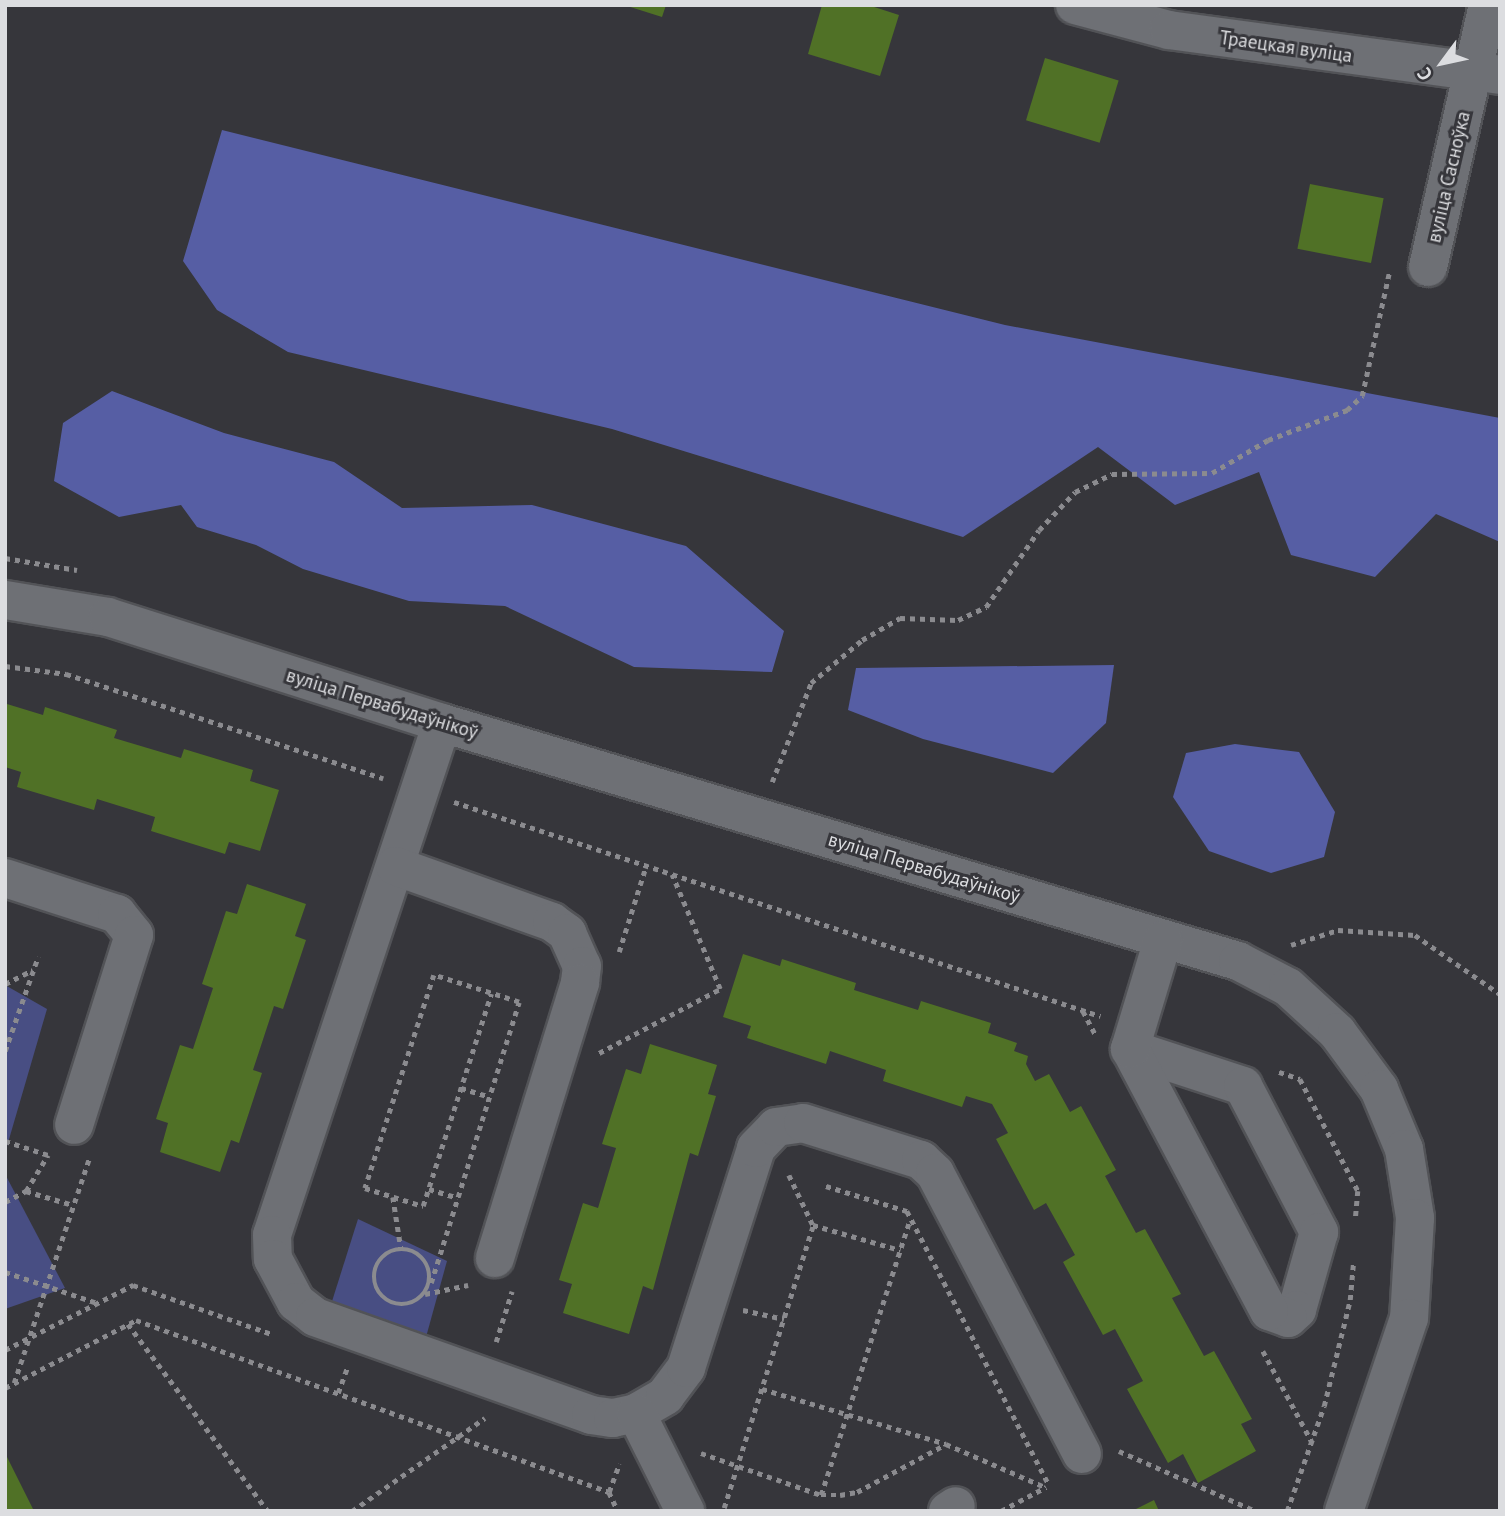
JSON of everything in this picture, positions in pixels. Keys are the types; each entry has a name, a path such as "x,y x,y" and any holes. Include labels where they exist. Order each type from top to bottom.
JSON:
{"street":[{"name":"Траецкая вуліца","path":"1075,5 1169,30 1486,74"},
{"name":"вуліца Сасноўка","path":"1428,267 1486,74 1488,5"},
{"name":"вуліца Первабудаўнікоў","path":"5,600 108,617 442,723 1238,961 1288,987 1337,1032 1379,1090 1404,1149 1415,1218 1409,1318 1344,1511"},
{"path":"442,723 272,1235 273,1259 282,1283 315,1317 591,1415 613,1418 636,1413 665,1396 686,1368 756,1148 776,1127 803,1123 921,1160 935,1173 1082,1463"},
{"path":"395,866 552,922 567,933 582,966 580,983 495,1258"},
{"path":"5,878 117,914 134,935 74,1125"},
{"path":"1133,1038 1243,1086 1319,1233 1297,1310 1288,1318 1269,1311 1133,1038 1163,940"},
{"path":"636,1413 685,1511"}],"path":[{"path":"772,782 811,683 862,640 900,618 958,620 986,607 1039,530 1074,492 1112,474 1212,473 1268,440 1347,410 1362,396 1390,269 1428,267"},
{"path":"5,666 66,674 418,790 671,874 1133,1038"},
{"path":"597,1054 720,989 671,874"},
{"path":"1238,961 1338,930 1415,935 1500,994"},
{"path":"5,1051 38,957"},
{"path":"5,984 34,970"},
{"path":"431,1283 426,1261 418,1253 401,1248 379,1261 375,1270 379,1292 393,1303 407,1304 418,1300 431,1283 519,1002 434,975 365,1188 423,1206 491,994"},
{"path":"1274,1071 1300,1079 1358,1191 1356,1218"},
{"path":"461,1088 490,1097"},
{"path":"5,1202 26,1191 48,1155"},
{"path":"723,1511 813,1225 786,1171"},
{"path":"826,1186 906,1211 1047,1486"},
{"path":"429,1189 457,1198"},
{"path":"26,1191 73,1205"},
{"path":"393,1197 401,1248"},
{"path":"821,1495 911,1218"},
{"path":"813,1225 900,1250"},
{"path":"1287,1511 1324,1406 1350,1300 1353,1259"},
{"path":"5,1272 98,1303"},
{"path":"5,1350 133,1285 273,1334"},
{"path":"5,1388 136,1320 609,1492 618,1511"},
{"path":"128,1324 268,1511"},
{"path":"338,1393 350,1361"},
{"path":"762,1389 946,1444 1047,1486"},
{"path":"352,1511 491,1414 478,1409"},
{"path":"693,1450 821,1495 857,1492 946,1444"},
{"path":"1000,1511 1047,1486 1082,1463 1117,1450 1256,1511"},
{"path":"607,1455 632,1464"},
{"path":"609,1492 620,1460"}],"shaded area":[{"path":"222,130 1005,325 1500,418 1500,542 1436,514 1375,577 1291,555 1259,472 1175,505 1098,447 963,537 612,429 288,352 217,310 183,261"},
{"path":"112,391 224,433 334,462 402,508 532,505 686,546 784,631 772,672 634,667 505,606 409,601 303,569 256,545 197,527 181,505 119,517 54,481 63,423"},
{"path":"1114,665 1106,723 1053,773 923,739 848,710 856,668"},
{"path":"1235,744 1299,752 1335,812 1324,857 1271,873 1209,851 1173,797 1186,753"},
{"path":"5,985 47,1009 5,1153"},
{"path":"5,1174 65,1288 5,1309"},
{"path":"358,1219 447,1261 423,1348 328,1314"}],"building":[{"path":"624,5 666,5 662,17"},
{"path":"822,5 868,5 899,15 880,76 808,54"},
{"path":"1045,58 1119,81 1100,143 1026,120"},
{"path":"1310,184 1384,198 1371,263 1297,249"},
{"path":"7,704 43,715 45,707 117,730 114,738 181,758 184,749 253,770 250,781 279,790 260,851 229,842 225,854 151,831 155,817 97,799 94,810 17,787 21,772 5,767"},
{"path":"247,884 306,904 295,936 306,940 283,1009 274,1006 253,1070 262,1073 239,1143 231,1140 220,1172 160,1152 168,1123 156,1119 180,1045 193,1049 213,988 202,984 226,911 237,914"},
{"path":"743,954 780,966 782,959 856,983 854,990 918,1010 921,1001 991,1023 988,1033 1017,1043 1014,1051 1028,1056 1026,1064 1035,1081 1049,1074 1070,1112 1081,1106 1116,1170 1105,1176 1136,1233 1145,1229 1181,1294 1172,1298 1204,1356 1214,1351 1252,1419 1241,1424 1256,1451 1198,1483 1183,1454 1168,1463 1127,1389 1143,1381 1115,1329 1103,1335 1063,1262 1075,1255 1046,1203 1034,1210 996,1139 1008,1133 992,1104 966,1096 962,1107 883,1081 886,1070 830,1051 826,1064 747,1038 751,1026 723,1017"},
{"path":"650,1044 717,1065 708,1094 716,1096 698,1156 690,1153 653,1290 643,1286 629,1334 563,1313 572,1284 559,1280 583,1203 598,1208 616,1148 602,1144 626,1069 641,1074"},
{"path":"5,1453 34,1511 5,1511"},
{"path":"1154,1500 1159,1511 1132,1511"}]}
